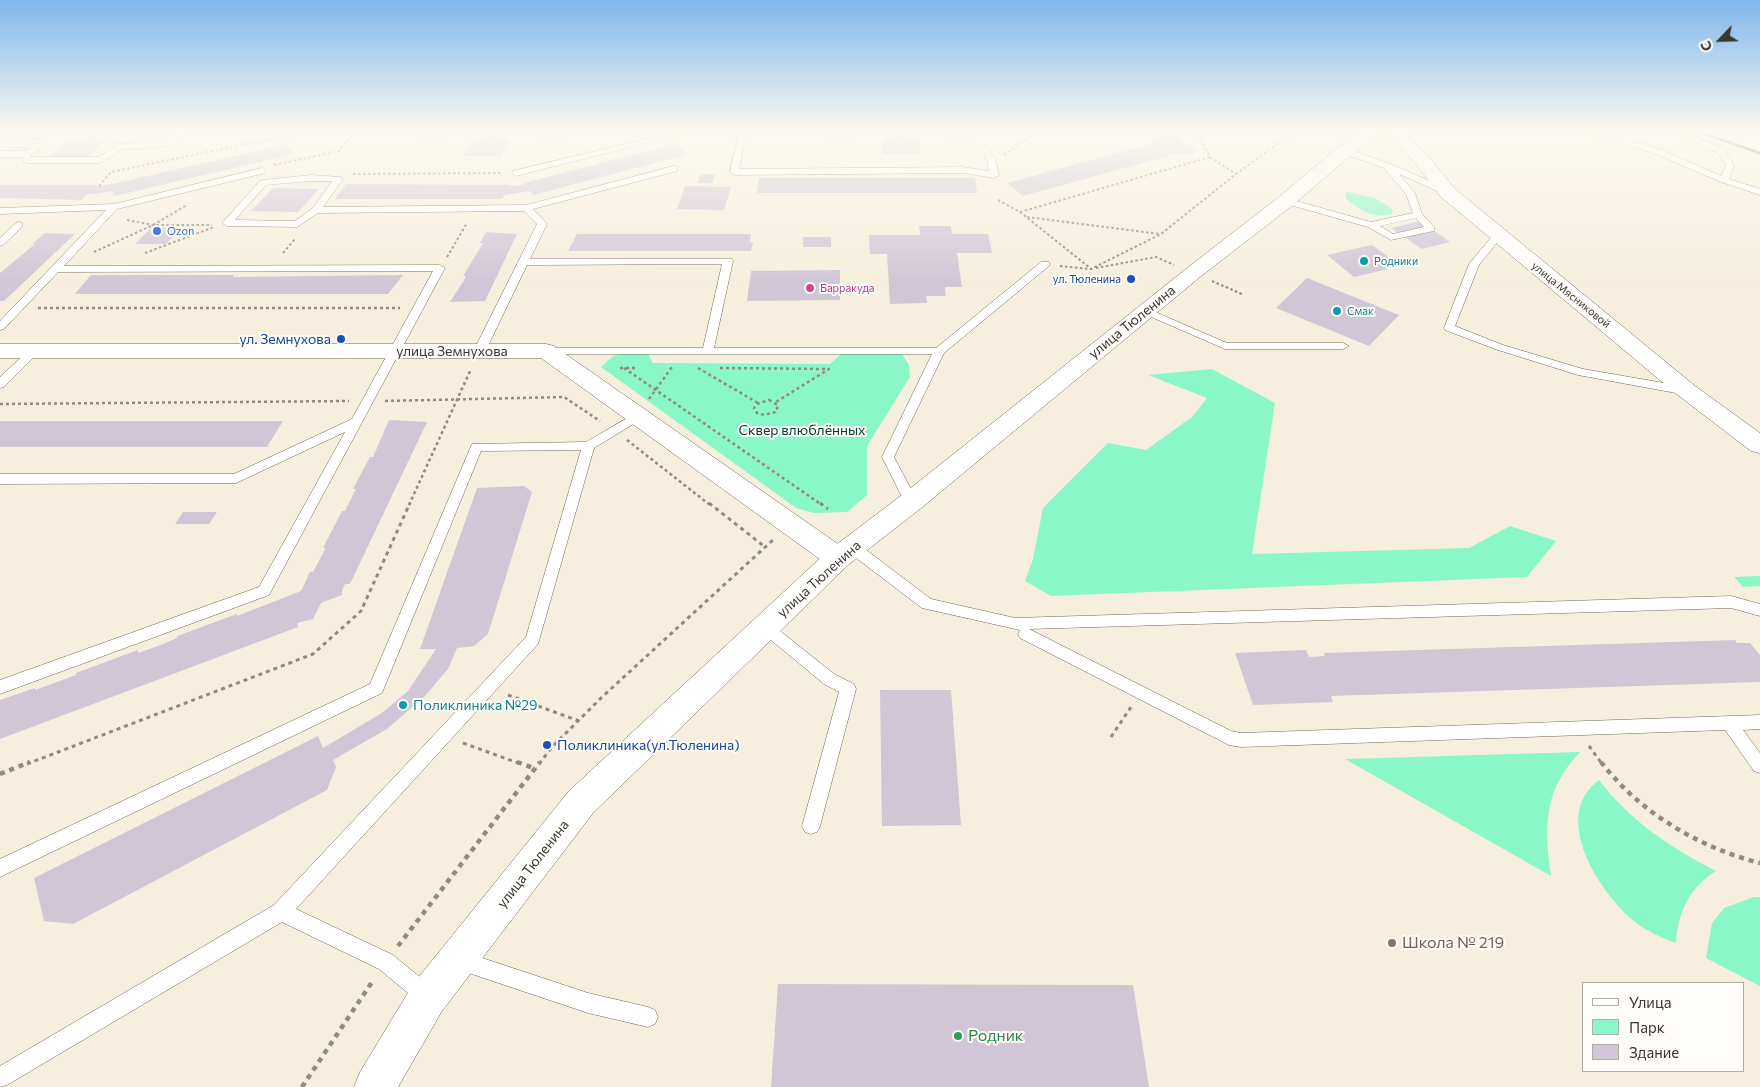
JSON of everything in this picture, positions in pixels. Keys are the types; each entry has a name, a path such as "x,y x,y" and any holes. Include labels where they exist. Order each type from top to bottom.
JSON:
{"street":[{"name":"улица Тюленина","path":"375,1087 428,997 581,802 845,553 912,502 1146,311 1286,201 1304,183"},
{"name":"улица Мясниковой","path":"1440,183 1447,192 1498,235 1687,391 1755,437"},
{"name":"улица Земнухова","path":"0,351 546,351"},
{"path":"546,351 636,417 791,523 845,553"}],"lane":[{"path":"0,211 114,207 214,183"},
{"path":"266,183 263,183 227,223 297,224 316,210 335,183"},
{"path":"316,210 526,208 624,183"},
{"path":"1286,201 1371,225 1392,237 1431,229 1418,215 1410,193 1401,183"},
{"path":"1426,183 1447,192"},
{"path":"1732,183 1760,192"},
{"path":"0,327 114,207"},
{"path":"480,350 542,224 526,208"},
{"path":"1371,225 1418,215"},
{"path":"0,243 19,225"},
{"path":"1498,235 1474,264 1449,328 1499,347 1582,372 1687,391"},
{"path":"523,262 728,261 708,351"},
{"path":"912,502 888,457 939,351 1044,264"},
{"path":"0,687 264,591 440,268 55,269"},
{"path":"1146,311 1225,346 1343,346"},
{"path":"0,384 34,351"},
{"path":"546,351 939,351"},
{"path":"0,868 376,688 476,447 588,446 636,417"},
{"path":"0,479 236,478 355,422"},
{"path":"0,1078 281,912 533,640 588,446"},
{"path":"845,553 927,604 1015,624 1731,602 1760,610"},
{"path":"765,627 829,679 848,690 810,826"},
{"path":"1025,634 1216,733 1241,740 1760,722"},
{"path":"1729,723 1760,766"},
{"path":"281,912 386,962 428,997"},
{"path":"458,960 588,1002 648,1017"}],"path":[{"path":"99,186 103,183"},
{"path":"1020,212 1121,183"},
{"path":"1091,269 1161,234 1225,183"},
{"path":"998,200 1020,212 1091,269"},
{"path":"55,269 153,225 193,201"},
{"path":"102,269 218,226 153,225 106,216"},
{"path":"1026,217 1161,234"},
{"path":"440,268 468,220 459,220"},
{"path":"271,269 297,236"},
{"path":"1044,264 1091,269 1156,257"},
{"path":"18,308 418,308"},
{"path":"0,774 313,654 361,611 480,350"},
{"path":"615,367 643,368"},
{"path":"624,368 828,509"},
{"path":"662,368 680,368"},
{"path":"636,417 672,368"},
{"path":"689,368 707,368"},
{"path":"698,368 758,403 769,400 776,402 829,369 716,368"},
{"path":"0,404 367,401 564,397 614,430 765,548"},
{"path":"758,403 755,410 764,415 776,412 778,407 776,402"},
{"path":"302,1087 386,962 552,747 791,523"},
{"path":"489,687 579,721"},
{"path":"1111,738 1140,694"},
{"path":"1578,728 1590,748 1612,776 1641,804 1676,828 1707,844 1760,863"},
{"path":"444,736 536,768"}],"green space":[{"path":"1346,192 1375,198 1392,209 1393,213 1380,216 1368,213 1346,199"},
{"name":"Сквер влюблённых","path":"630,352 648,354 653,363 830,364 841,354 902,354 909,365 910,377 867,446 867,495 847,512 814,513 796,508 601,367 613,356"},
{"path":"1212,369 1275,403 1252,554 1469,548 1510,526 1556,541 1527,577 1051,596 1025,581 1033,559 1043,508 1108,443 1146,450 1192,417 1207,398 1148,375"},
{"path":"1760,576 1760,586 1743,587 1734,577"},
{"path":"1580,752 1563,774 1551,800 1547,838 1551,876 1345,759"},
{"path":"1599,780 1624,808 1652,832 1683,853 1716,871 1692,893 1682,911 1676,943 1650,932 1627,915 1603,886 1583,849 1579,830 1579,812 1585,795"},
{"path":"1754,897 1760,897 1760,986 1706,958 1712,923 1724,908"}],"building":[{"path":"117,183 171,183 114,196 113,191 86,195 81,200 0,198 0,185 103,186"},
{"path":"524,183 580,183 533,195 530,191 505,195 502,199 335,199 346,184 517,186"},
{"path":"758,183 976,183 977,193 757,193"},
{"path":"1008,183 1071,183 1023,196"},
{"path":"685,186 731,187 724,210 677,209"},
{"path":"273,188 319,189 298,212 251,211"},
{"path":"1420,221 1450,242 1422,249 1391,228"},
{"path":"919,226 951,226 952,234 988,234 992,253 957,253 962,287 945,287 946,296 926,296 927,303 890,304 887,254 870,254 869,235 920,235"},
{"path":"152,227 182,228 166,244 135,244"},
{"path":"486,232 517,234 485,301 450,302 463,282 466,276 463,276 483,243 480,243"},
{"path":"45,233 75,234 4,301 0,301 0,273 35,244 32,244"},
{"path":"577,234 751,234 750,242 753,242 751,251 568,251"},
{"path":"803,237 831,237 831,247 803,247"},
{"name":"Родники","path":"1372,245 1401,266 1354,277 1327,255"},
{"path":"840,270 840,300 747,301 751,271"},
{"path":"91,275 234,275 233,277 403,275 388,294 75,294"},
{"name":"Смак","path":"1307,278 1399,315 1369,346 1276,308"},
{"path":"389,420 427,422 350,584 345,584 342,595 321,603 313,619 297,623 298,627 0,739 0,700 35,688 35,690 138,650 138,653 158,646 177,638 177,636 237,614 237,616 301,591 310,572 313,572 326,548 323,548 342,511 345,511 356,489 353,489 370,457 373,457"},
{"path":"0,421 283,421 267,447 0,447"},
{"name":"Поликлиника №29","path":"524,486 532,492 488,634 474,646 457,648 448,669 424,697 387,729 333,760 336,767 327,790 73,924 44,921 34,878 318,736 323,748 382,713 408,691 436,649 420,649 477,488"},
{"path":"183,512 217,512 209,524 175,524"},
{"path":"1735,640 1737,643 1750,643 1760,655 1760,682 1331,696 1333,702 1253,705 1235,653 1306,650 1309,657 1325,656 1324,653"},
{"path":"880,690 951,690 961,825 882,826"},
{"name":"Родник","path":"778,984 1133,985 1149,1087 771,1087"}],"place":[{"name":"Ozon","path":"157,231"},
{"name":"Родники","path":"1364,261"},
{"name":"ул. Тюленина","path":"1131,279"},
{"name":"Барракуда","path":"810,288"},
{"name":"Смак","path":"1337,311"},
{"name":"ул. Земнухова","path":"341,339"},
{"name":"Поликлиника №29","path":"403,705"},
{"name":"Поликлиника(ул.Тюленина)","path":"547,745"},
{"name":"Школа № 219","path":"1392,943"},
{"name":"Родник","path":"958,1036"}]}
